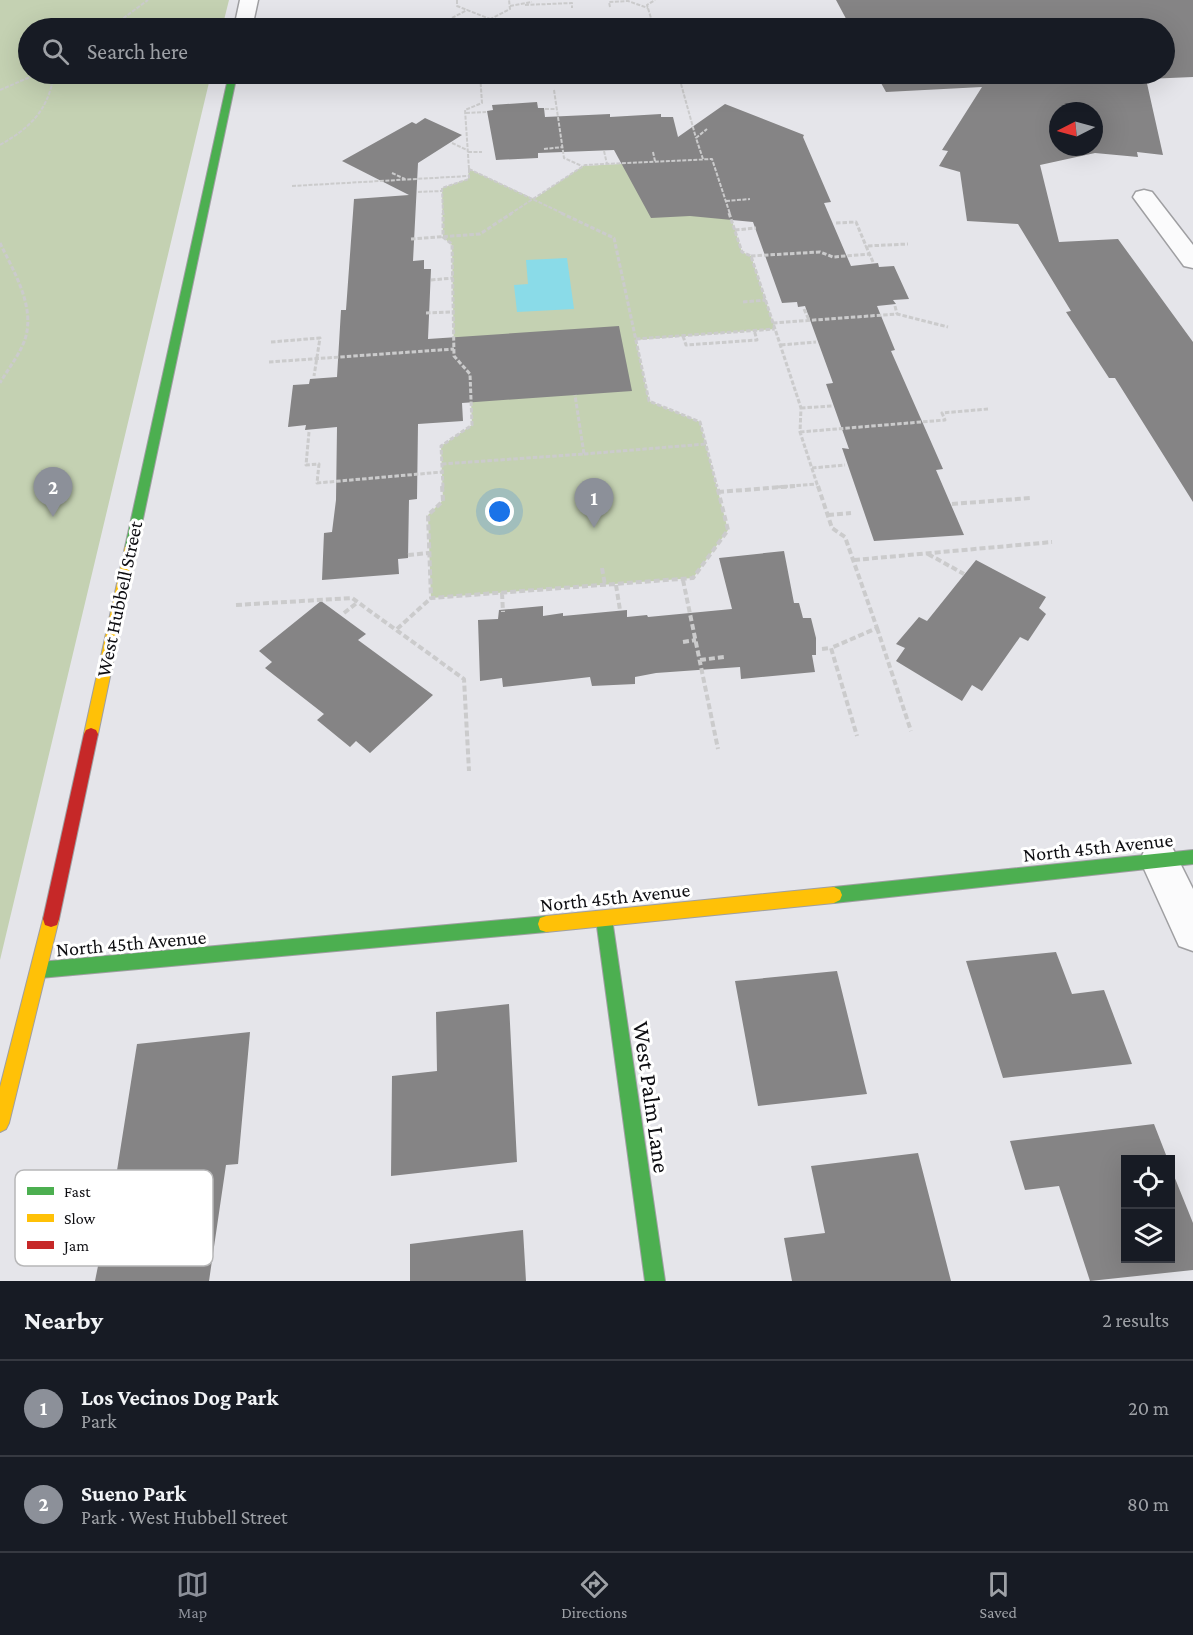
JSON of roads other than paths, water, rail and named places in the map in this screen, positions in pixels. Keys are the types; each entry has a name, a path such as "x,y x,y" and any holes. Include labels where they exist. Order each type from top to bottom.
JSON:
{"street":[{"path":"245,18 249,0"},
{"name":"West Hubbell Street","path":"0,1123 40,970 231,84"},
{"path":"1144,197 1193,261"},
{"path":"1176,858 1193,932"},
{"name":"North 45th Avenue","path":"40,970 604,919 1176,858"},
{"name":"West Palm Lane","path":"604,919 655,1281"}],"water":[{"path":"567,258 574,309 517,312 514,285 528,284 526,260"}],"place":[{"name":"Sueno Park","path":"53,517"},
{"name":"Los Vecinos Dog Park","path":"594,528"}]}
